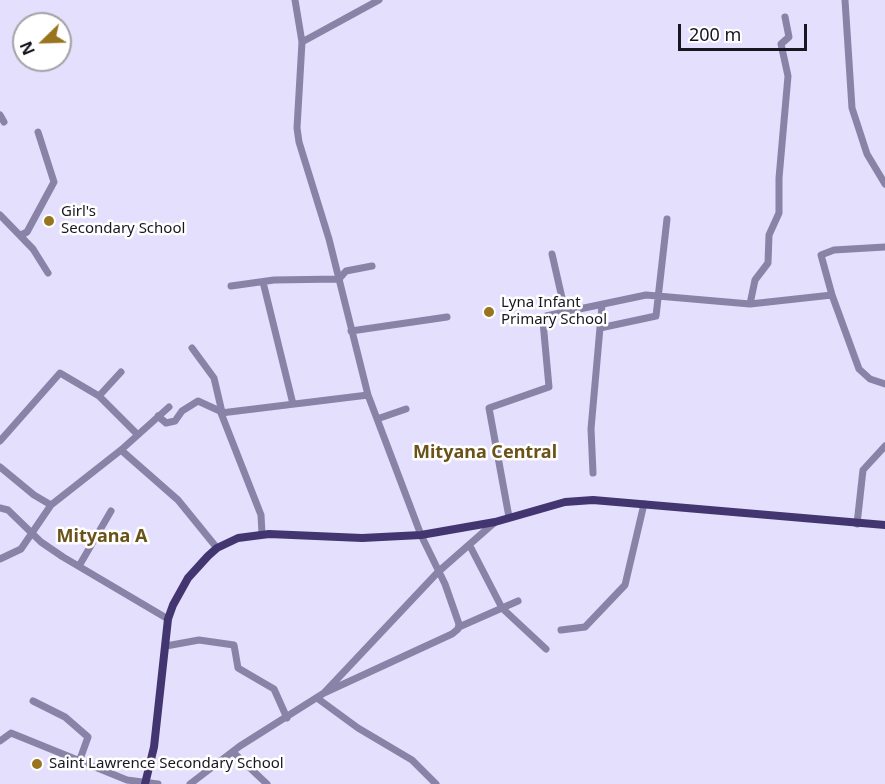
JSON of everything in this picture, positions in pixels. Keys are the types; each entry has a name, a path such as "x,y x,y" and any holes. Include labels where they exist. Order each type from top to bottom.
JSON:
{"main road":[{"path":"145,783 154,747 168,619 188,578 217,548 244,537 262,534 362,537 421,535 495,522 565,502 593,500 885,525"}],"street":[{"path":"295,0 302,42 298,135 339,279 368,395 459,627"},
{"path":"302,42 380,0"},
{"path":"845,0 852,108 867,154 885,184"},
{"path":"750,304 754,280 768,263 769,235 779,213 779,178 788,76 781,44 789,37 785,17"},
{"path":"21,235 27,232 54,182 38,132"},
{"path":"0,214 21,235 48,273"},
{"path":"600,328 654,318 660,297 667,219"},
{"path":"885,247 834,249 822,253 832,295 859,369 870,379 885,384"},
{"path":"552,254 565,312"},
{"path":"231,286 263,282 339,279 346,271 372,266"},
{"path":"263,282 293,404"},
{"path":"509,517 489,408 549,387 544,318 646,296 750,304 832,295"},
{"path":"593,473 591,429 602,305"},
{"path":"351,331 447,317"},
{"path":"192,348 214,378 222,412 220,416 238,452 261,514 262,534"},
{"path":"99,396 122,372"},
{"path":"0,441 60,373 99,396 137,434"},
{"path":"158,416 166,423 175,421 182,411 198,401 222,412 368,395"},
{"path":"21,549 51,505 121,450 169,407"},
{"path":"377,419 406,409"},
{"path":"857,524 863,470 885,446"},
{"path":"121,450 178,500 217,548"},
{"path":"0,467 34,495 51,505"},
{"path":"561,630 585,627 625,585 644,504"},
{"path":"0,508 8,510 41,542 168,619"},
{"path":"79,566 111,511"},
{"path":"324,693 438,572 495,522"},
{"path":"0,559 41,542"},
{"path":"470,546 502,608 546,649"},
{"path":"190,784 233,752 324,693 518,601"},
{"path":"166,646 199,640 234,645 238,668 274,689 287,718"},
{"path":"317,698 366,734 412,760 436,784"},
{"path":"33,701 65,717 88,737 79,762"},
{"path":"0,741 11,733 127,780 158,784"},
{"path":"233,752 267,784"}],"place":[{"name":"Girl's Secondary School","path":"49,221"},
{"name":"Lyna Infant Primary School","path":"489,312"},
{"name":"Saint Lawrence Secondary School","path":"37,764"}],"district":[{"name":"Mityana Central","path":"485,453"},
{"name":"Mityana A","path":"102,537"}]}
